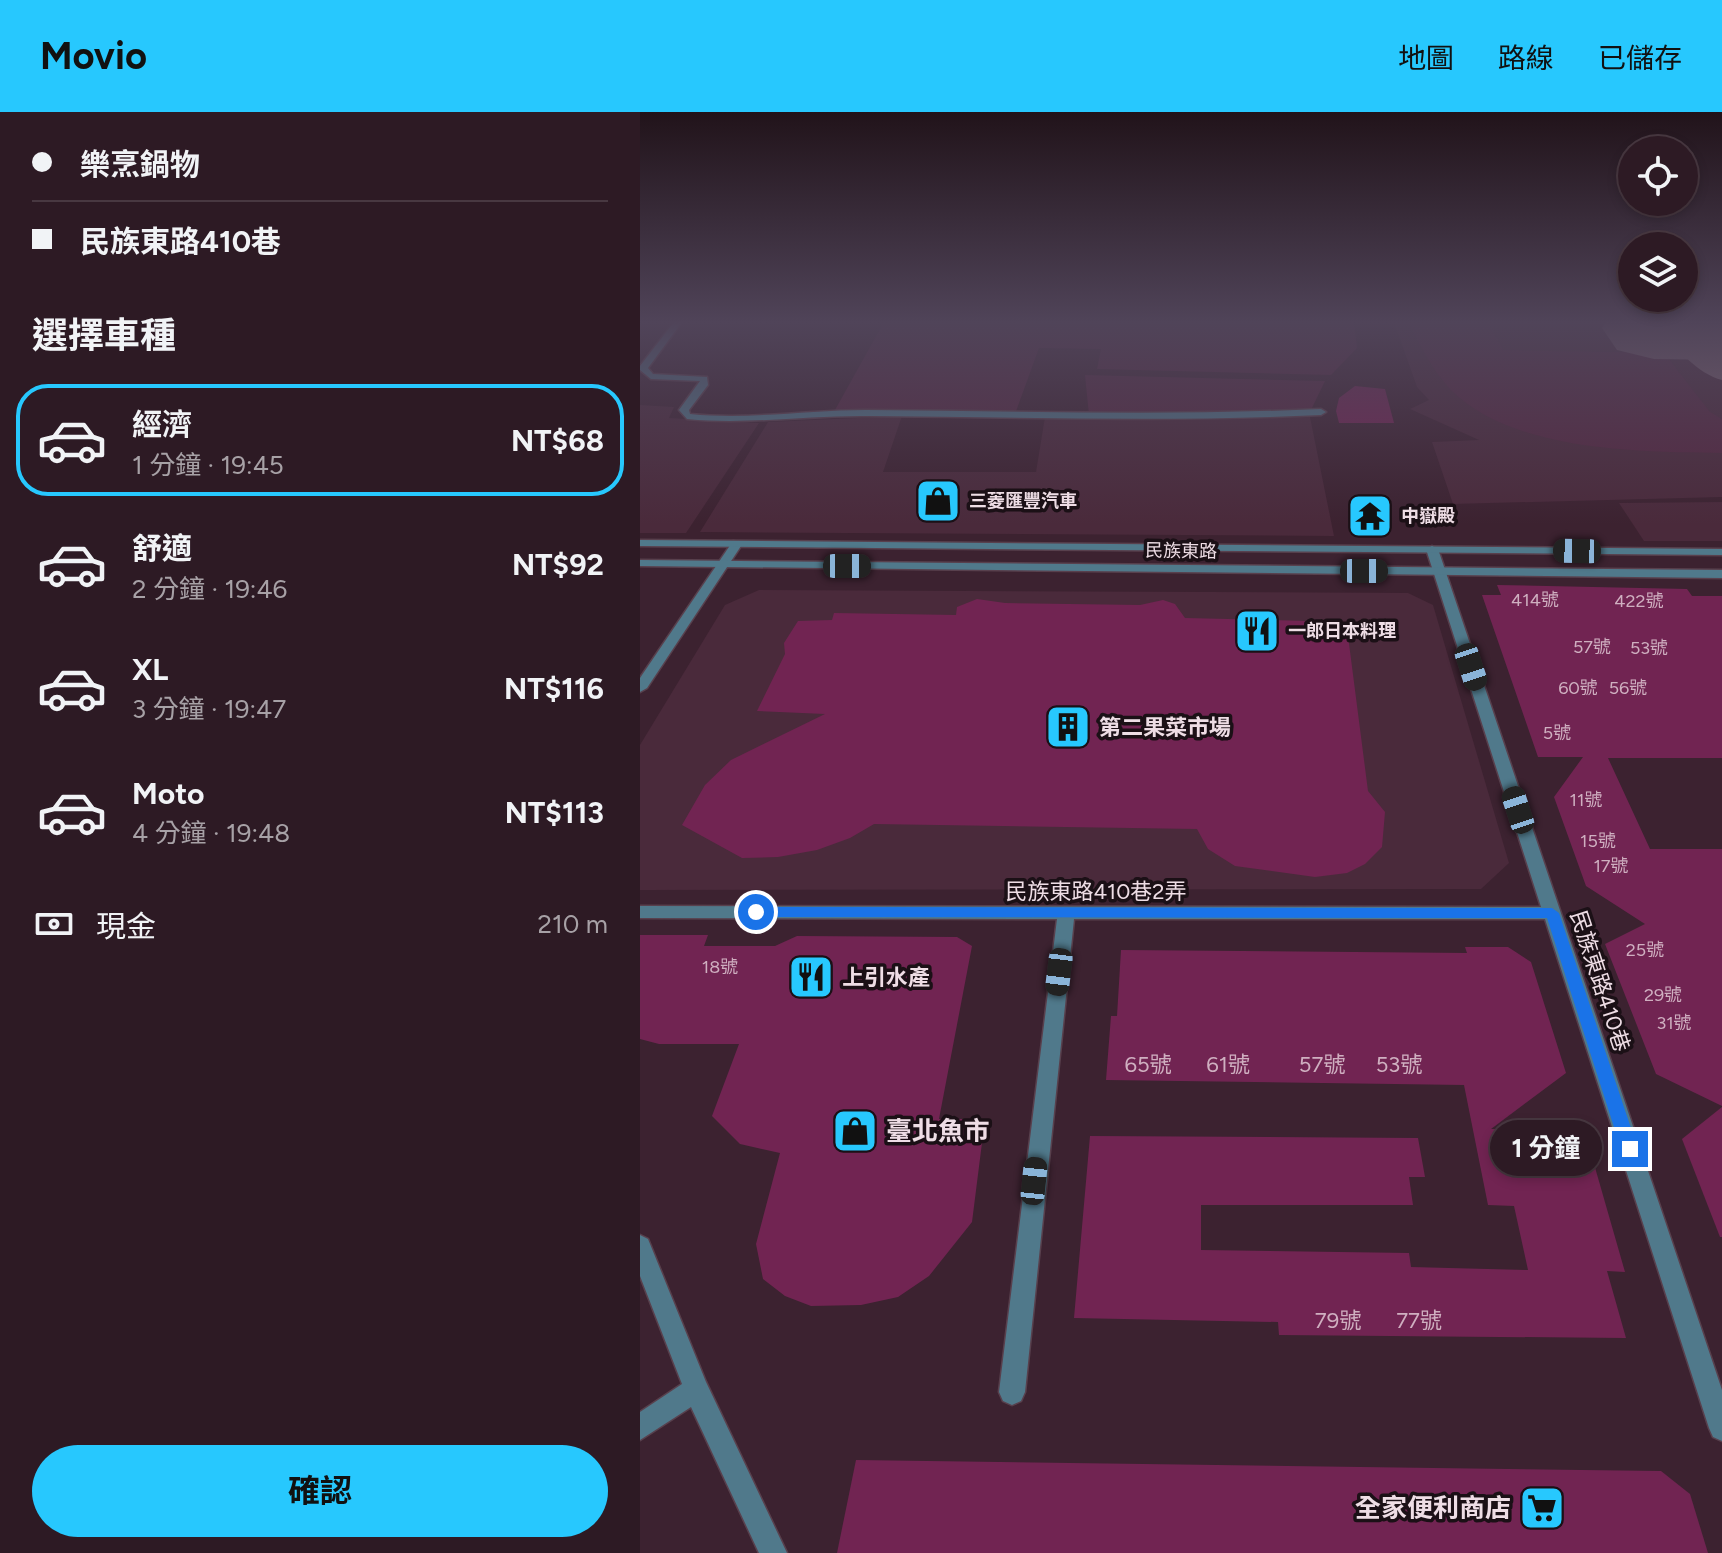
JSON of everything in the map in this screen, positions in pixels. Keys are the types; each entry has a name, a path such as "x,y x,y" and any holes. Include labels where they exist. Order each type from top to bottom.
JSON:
{"street":[{"path":"701,389 684,410 687,416 746,420 846,413 1115,416 1321,412"},
{"name":"民族東路","path":"640,543 1722,552"},
{"path":"640,688 737,543"},
{"name":"民族東路410巷","path":"1432,549 1722,1428"},
{"name":"民族東路","path":"640,563 1722,574"},
{"path":"640,659 660,659"},
{"name":"民族東路410巷2弄","path":"640,912 1552,913"},
{"path":"1012,1392 1066,913"},
{"path":"640,1246 696,1389 773,1553"},
{"path":"640,1427 696,1389"}],"shaded area":[{"path":"847,389 1024,389 1015,414 835,410"},
{"path":"1086,389 1321,389 1310,412 1089,415"},
{"path":"1419,389 1722,389 1722,497 1453,504 1432,442 1479,440 1410,409 1429,400"},
{"path":"1692,389 1710,412 1722,419 1722,453 1617,449 1542,437 1508,426 1477,410 1451,390"},
{"path":"640,405 674,407 669,418 759,423 686,533 640,533"},
{"path":"902,416 883,472 1036,472 1045,417 1310,417 1334,536 700,532 768,422"},
{"path":"1722,502 1722,541 1644,541 1619,503"},
{"path":"759,590 1408,593 1433,605 1509,863 1481,889 640,890 640,745 725,605"}],"building":[{"path":"1351,389 1385,389 1394,423 1339,423 1336,411 1339,398"},
{"path":"1497,585 1687,589 1692,596 1722,596 1722,758 1608,758 1650,849 1722,849 1722,1106 1656,1074 1605,944 1645,924 1586,886 1554,797 1583,757 1538,757 1482,595 1501,595"},
{"name":"第二果菜市場","path":"977,599 1005,603 1140,605 1163,600 1175,604 1185,618 1308,621 1315,627 1347,628 1368,791 1385,812 1382,847 1365,864 1347,873 1315,877 1235,866 1208,849 1197,829 874,824 850,838 817,850 778,857 742,858 682,825 705,785 731,760 825,714 757,711 785,654 784,643 798,621 832,620 834,613 956,615 957,607"},
{"name":"臺北魚市","path":"640,935 708,935 704,946 775,946 797,936 957,937 972,946 939,1119 985,1119 972,1222 929,1276 898,1297 861,1305 811,1306 785,1296 763,1279 756,1244 780,1153 740,1144 712,1116 739,1044 659,1044 640,1039"},
{"path":"1465,947 1508,947 1531,962 1566,1073 1491,1129 1558,1130 1590,1150 1625,1272 1607,1271 1626,1338 1279,1335 1278,1322 1074,1318 1090,1136 1418,1138 1425,1177 1409,1177 1413,1205 1201,1205 1201,1250 1409,1253 1411,1267 1528,1270 1514,1206 1488,1205 1464,1085 1106,1080 1111,1016 1117,1016 1121,950 1467,953"},
{"path":"1722,1107 1722,1237 1720,1237 1682,1139"},
{"path":"856,1460 1661,1471 1690,1494 1708,1553 837,1553"}],"place":[{"name":"三菱匯豐汽車","path":"938,501"},
{"name":"中嶽殿","path":"1370,516"},
{"name":"一郎日本料理","path":"1257,631"},
{"name":"第二果菜市場","path":"1068,727"},
{"name":"上引水產","path":"811,977"},
{"name":"臺北魚市","path":"855,1131"},
{"name":"全家便利商店","path":"1542,1508"}],"route":[{"path":"756,912 1552,913 1630,1149"}]}
